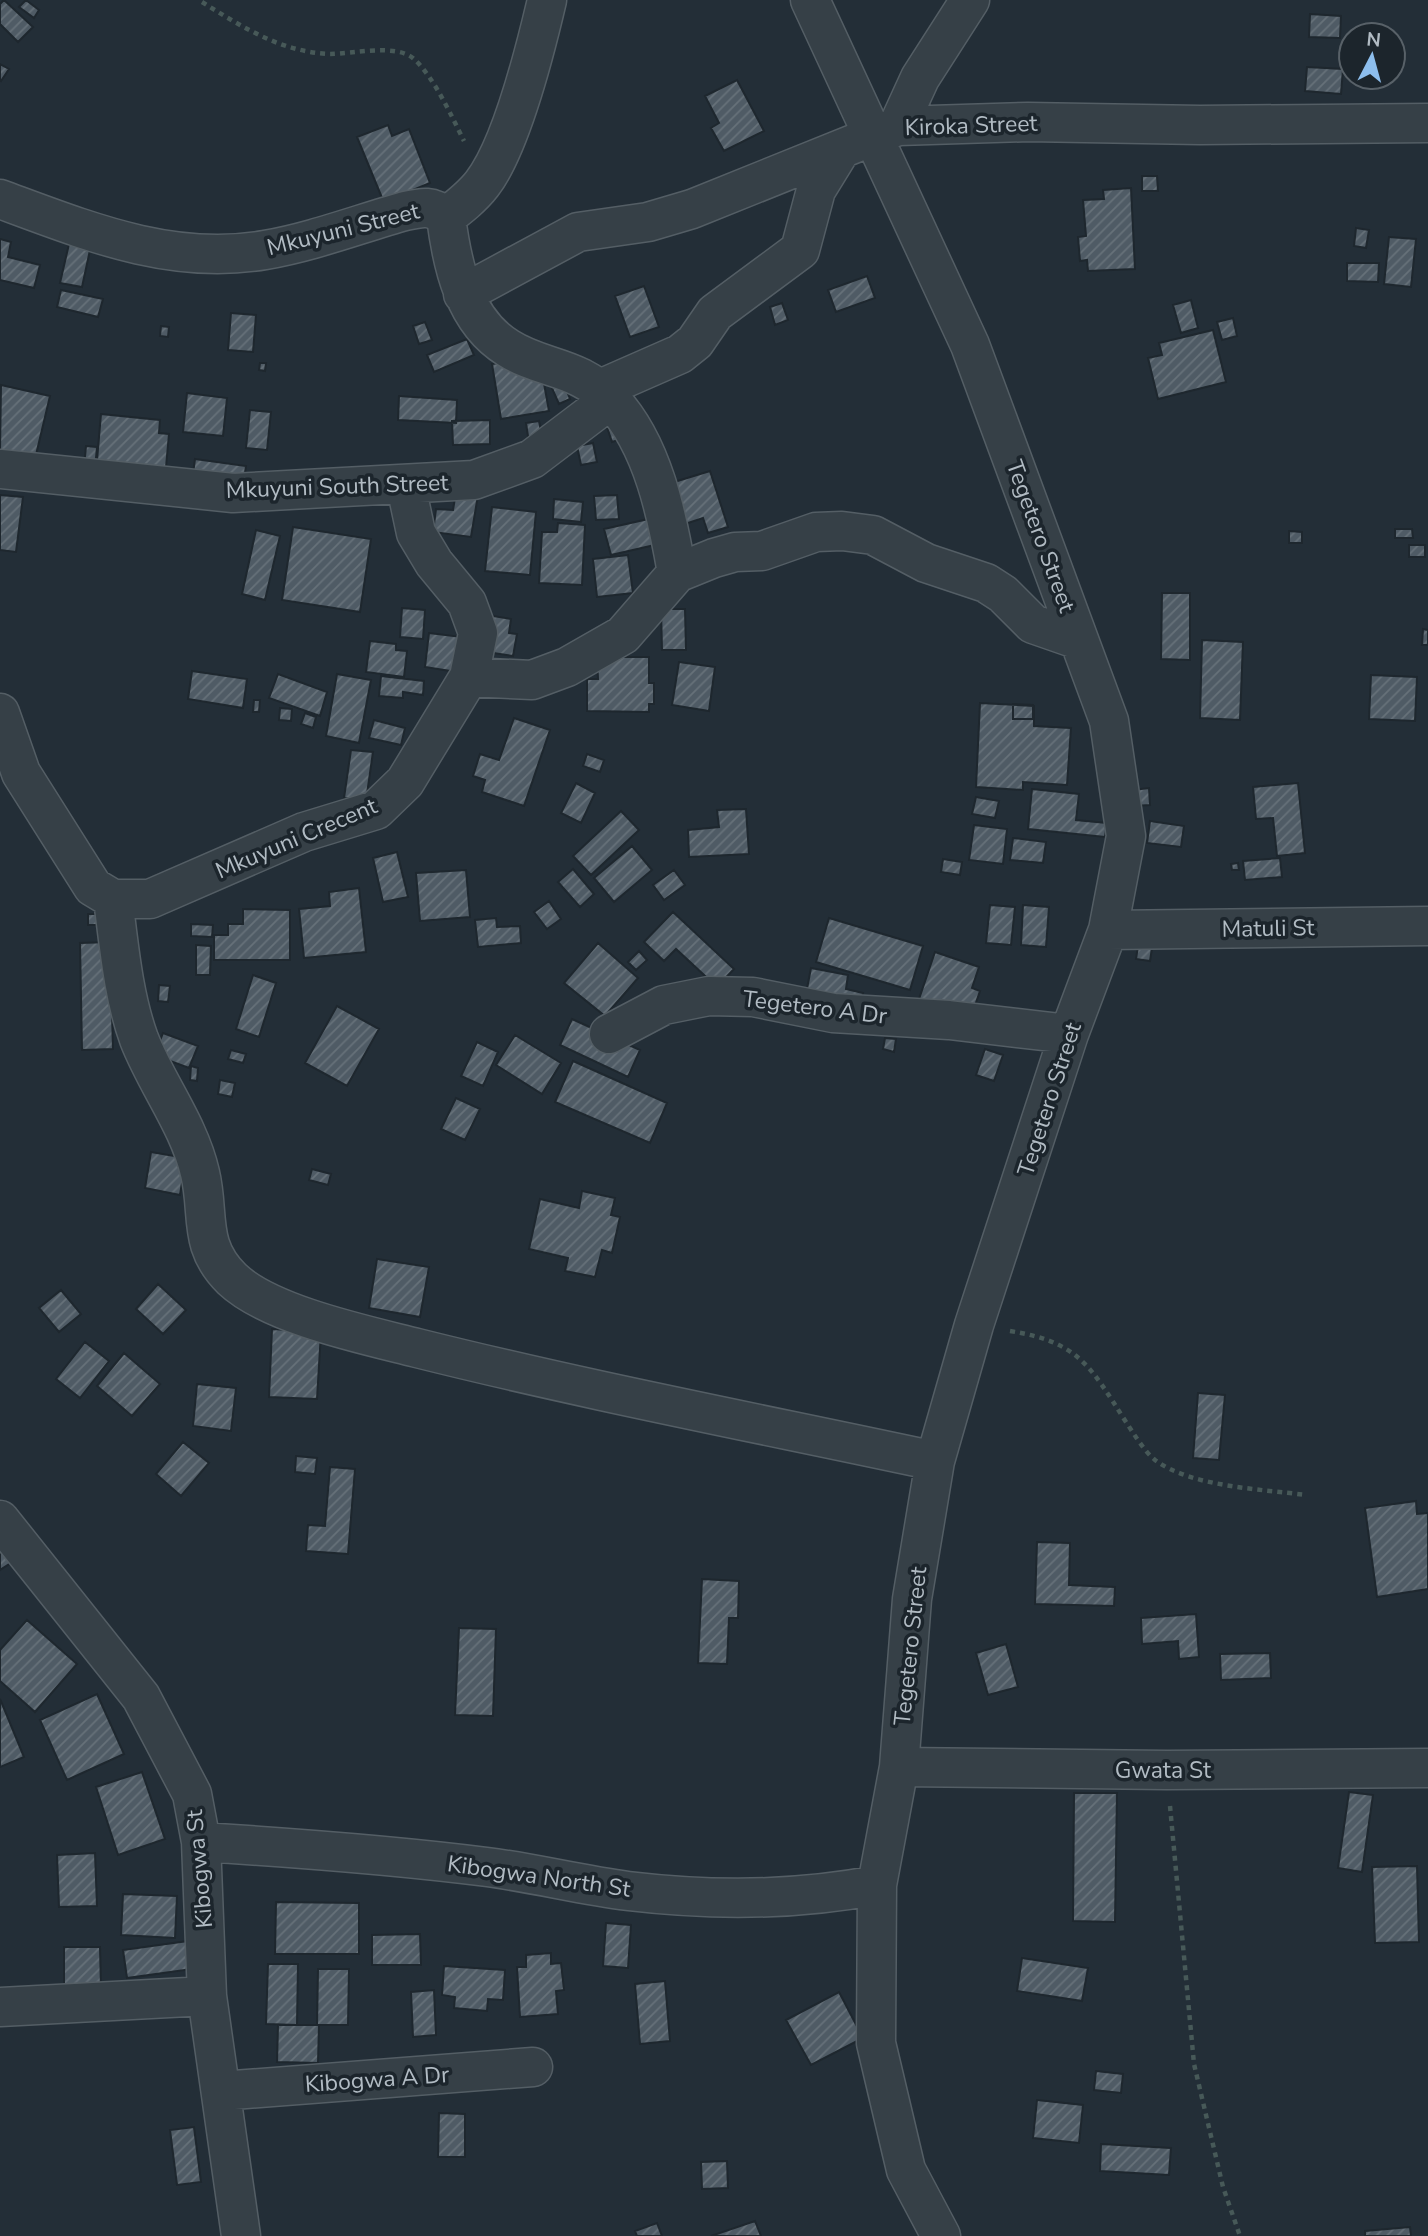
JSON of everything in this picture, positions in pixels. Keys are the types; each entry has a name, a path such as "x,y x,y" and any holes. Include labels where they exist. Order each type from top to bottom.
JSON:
{"street":[{"path":"446,217 483,183 519,98 547,0"},
{"name":"Tegetero Street","path":"810,0 886,130 970,345 1108,722 1126,836 1108,930 1069,1034 974,1325 935,1461 912,1599 899,1767 877,1885 876,2043 905,2170 941,2236"},
{"path":"886,130 970,0"},
{"name":"Kiroka Street","path":"463,294 578,232 648,222 692,209 840,151 886,130 1028,122 1200,125 1428,124"},
{"name":"Mkuyuni South Street","path":"0,469 233,494 474,480 532,459 604,394 680,354 695,342 715,313 800,250 816,190 840,151"},
{"name":"Mkuyuni Street","path":"0,199 141,247 192,255 266,250 426,207 436,209 446,217 450,251 463,294 483,326 508,348 575,373 604,394 637,433 668,523 677,573"},
{"name":"Mkuyuni Crecent","path":"113,899 150,899 304,832 376,810 405,782 470,677 478,634 467,603 434,563 416,533 406,486"},
{"path":"470,677 532,680 567,667 623,635 677,573 714,558 736,552 762,551 816,532 842,531 873,535 926,563 986,583 1003,594 1033,624 1079,640"},
{"path":"0,713 27,783 93,887 113,899 123,976 139,1037 189,1140 201,1174 207,1243 231,1278 262,1301 360,1333 493,1367 935,1461"},
{"name":"Matuli St","path":"1108,930 1428,926"},
{"name":"Tegetero A Dr","path":"609,1034 664,1005 709,996 753,997 833,1013 949,1020 1069,1034"},
{"name":"Kibogwa St","path":"0,1520 141,1697 192,1794 201,1842 207,1996 241,2236"},
{"name":"Gwata St","path":"899,1767 1167,1770 1428,1768"},
{"name":"Kibogwa North St","path":"201,1842 351,1852 489,1867 629,1891 750,1899 821,1896 877,1885"},
{"path":"0,2007 207,1996"},
{"name":"Kibogwa A Dr","path":"221,2091 533,2067"}],"path":[{"path":"202,2 275,44 329,54 398,52 413,57 450,112 483,183"},
{"path":"974,1325 1032,1334 1068,1347 1095,1374 1153,1458 1177,1474 1306,1495"},
{"path":"1167,1770 1194,2064 1223,2187 1240,2236"}],"building":[{"path":"4,0 33,27 18,42 0,24 0,4"},
{"path":"26,0 39,10 34,18 19,7"},
{"path":"1310,14 1341,16 1341,21 1337,21 1337,38 1309,37"},
{"path":"0,64 9,69 1,81 0,80"},
{"path":"1307,67 1337,69 1337,91 1341,91 1341,94 1305,91"},
{"path":"737,80 764,131 724,151 711,128 719,123 705,96"},
{"path":"388,125 392,136 409,129 430,183 410,191 387,210 357,137"},
{"path":"1142,176 1157,176 1158,191 1142,191"},
{"path":"1131,188 1135,269 1088,271 1087,260 1080,261 1078,237 1086,236 1083,200 1104,199 1103,190"},
{"path":"1356,228 1369,230 1366,248 1354,246"},
{"path":"1389,237 1416,239 1411,287 1384,284"},
{"path":"0,239 11,242 8,257 40,265 34,288 0,280"},
{"path":"69,244 90,250 82,287 60,283"},
{"path":"1347,263 1379,263 1378,282 1347,281"},
{"path":"867,276 875,298 836,312 828,290"},
{"path":"644,286 659,327 630,337 615,296"},
{"path":"61,290 103,299 98,317 57,307"},
{"path":"1191,300 1198,328 1181,333 1173,305"},
{"path":"782,303 788,320 775,325 770,307"},
{"path":"231,313 256,315 253,352 228,350"},
{"path":"1233,318 1237,336 1222,340 1217,322"},
{"path":"425,322 432,340 419,344 413,326"},
{"path":"161,326 169,327 168,337 160,336"},
{"path":"1213,330 1226,382 1158,399 1148,358 1162,355 1159,343"},
{"path":"467,339 474,355 434,372 427,355"},
{"path":"522,359 541,367 549,411 501,419 492,364"},
{"path":"260,363 266,363 265,371 259,370"},
{"path":"563,381 570,399 559,404 551,386"},
{"path":"1,385 50,396 35,459 0,451"},
{"path":"187,393 227,398 223,436 183,432"},
{"path":"399,396 457,400 456,423 398,420"},
{"path":"250,410 271,412 267,450 246,448"},
{"path":"101,414 160,420 159,433 169,434 165,478 96,472"},
{"path":"490,420 490,444 453,445 452,421"},
{"path":"539,421 543,441 529,443 526,423"},
{"path":"606,424 625,438 612,442"},
{"path":"593,443 597,462 581,465 577,446"},
{"path":"86,446 97,447 95,469 84,468"},
{"path":"195,459 246,466 243,487 192,481"},
{"path":"710,471 728,527 708,533 703,518 685,524 671,483"},
{"path":"456,492 478,495 471,537 433,532 436,509 453,510"},
{"path":"0,495 23,497 16,552 0,550"},
{"path":"617,495 619,519 596,520 594,496"},
{"path":"554,499 583,502 581,522 553,519"},
{"path":"492,507 536,512 530,575 485,571"},
{"path":"653,518 659,544 611,555 604,529"},
{"path":"558,523 585,525 582,585 539,583 542,532 557,532"},
{"path":"293,527 371,539 360,612 282,600"},
{"path":"1395,529 1412,529 1413,538 1395,538"},
{"path":"256,530 280,536 265,600 242,594"},
{"path":"1289,531 1302,532 1302,543 1289,543"},
{"path":"1409,545 1425,545 1425,557 1409,557"},
{"path":"628,555 633,593 597,597 593,559"},
{"path":"1162,593 1190,593 1190,660 1161,659"},
{"path":"402,608 425,610 423,639 400,637"},
{"path":"661,609 685,609 686,650 662,650"},
{"path":"487,615 511,619 509,633 517,634 513,656 480,651"},
{"path":"1423,629 1428,630 1428,645 1422,645"},
{"path":"429,633 462,637 457,672 425,667"},
{"path":"1202,640 1243,642 1240,720 1200,718"},
{"path":"370,641 396,644 396,650 407,651 404,677 366,672"},
{"path":"597,657 649,657 649,683 654,683 654,704 649,704 649,712 587,711 587,679 598,679"},
{"path":"679,662 715,667 709,711 672,705"},
{"path":"192,671 247,679 243,708 188,699"},
{"path":"278,674 327,692 320,716 269,698"},
{"path":"337,674 371,680 359,743 326,736"},
{"path":"1371,675 1417,677 1415,721 1369,719"},
{"path":"381,676 424,681 423,695 403,692 403,698 379,696"},
{"path":"254,700 260,700 259,712 253,712"},
{"path":"980,703 1034,706 1034,726 1071,728 1067,785 1023,782 1023,790 976,787"},
{"path":"1013,704 1033,705 1033,719 1013,719"},
{"path":"280,708 292,709 291,721 279,720"},
{"path":"305,713 316,717 313,728 301,724"},
{"path":"514,718 550,730 524,806 482,792 485,780 473,776 480,754 499,760"},
{"path":"374,720 405,728 401,745 369,738"},
{"path":"351,750 373,752 366,801 344,798"},
{"path":"587,754 604,760 600,772 583,766"},
{"path":"576,783 595,793 581,823 561,813"},
{"path":"1298,783 1305,853 1277,856 1273,818 1256,819 1253,787"},
{"path":"1149,788 1150,805 1134,806 1133,790"},
{"path":"1032,789 1079,794 1076,820 1107,823 1105,837 1028,829"},
{"path":"976,797 999,801 995,818 972,814"},
{"path":"746,809 749,854 689,857 688,830 719,827 717,810"},
{"path":"621,811 639,830 591,875 573,856"},
{"path":"1150,821 1184,826 1181,847 1147,843"},
{"path":"974,825 1007,829 1003,864 969,860"},
{"path":"1013,838 1046,842 1043,863 1010,860"},
{"path":"632,846 652,870 614,902 594,878"},
{"path":"397,852 408,897 383,902 373,858"},
{"path":"1280,858 1282,877 1245,880 1243,861"},
{"path":"943,859 962,862 960,875 941,872"},
{"path":"1238,863 1239,870 1232,870 1231,864"},
{"path":"573,869 594,894 580,907 558,882"},
{"path":"466,870 470,917 420,921 416,873"},
{"path":"674,870 685,885 664,900 653,885"},
{"path":"359,888 366,952 304,958 299,909 330,906 329,892"},
{"path":"549,901 561,919 547,929 534,912"},
{"path":"990,905 1015,907 1011,945 986,943"},
{"path":"1023,905 1049,907 1046,947 1021,945"},
{"path":"243,909 290,910 290,960 214,960 214,935 228,935 228,924 243,924"},
{"path":"673,912 734,969 717,987 676,949 664,961 644,942"},
{"path":"88,914 99,914 99,925 88,925"},
{"path":"496,918 497,927 520,926 521,943 478,947 475,920"},
{"path":"829,918 923,946 910,990 816,962"},
{"path":"191,924 213,925 212,937 191,936"},
{"path":"110,942 113,1049 82,1050 80,943"},
{"path":"598,943 638,978 605,1016 564,983"},
{"path":"196,945 211,946 210,975 196,975"},
{"path":"1138,946 1152,948 1150,961 1136,959"},
{"path":"639,951 647,960 636,970 628,962"},
{"path":"935,952 979,967 972,988 980,991 970,1020 918,1002"},
{"path":"811,968 848,975 846,989 863,993 860,1009 805,999"},
{"path":"253,975 276,983 259,1037 236,1029"},
{"path":"159,985 170,986 168,1002 158,1001"},
{"path":"337,1006 379,1029 347,1086 305,1063"},
{"path":"572,1019 640,1050 628,1077 560,1045"},
{"path":"163,1033 198,1046 189,1068 154,1055"},
{"path":"515,1035 561,1063 542,1094 496,1065"},
{"path":"885,1038 896,1039 894,1052 883,1049"},
{"path":"477,1042 498,1052 483,1086 461,1076"},
{"path":"985,1049 1003,1055 994,1081 976,1075"},
{"path":"231,1050 246,1054 243,1063 228,1059"},
{"path":"573,1061 667,1103 650,1143 555,1102"},
{"path":"191,1066 198,1068 197,1081 190,1080"},
{"path":"220,1080 235,1083 232,1097 218,1094"},
{"path":"456,1098 480,1109 465,1140 441,1129"},
{"path":"151,1152 186,1158 180,1195 145,1188"},
{"path":"312,1169 331,1174 328,1185 309,1180"},
{"path":"582,1191 615,1198 611,1215 620,1217 612,1253 602,1250 595,1277 565,1271 568,1258 529,1249 540,1199 579,1208"},
{"path":"377,1259 429,1267 420,1317 369,1308"},
{"path":"158,1284 186,1310 163,1334 136,1309"},
{"path":"61,1290 81,1314 59,1332 39,1308"},
{"path":"272,1329 321,1332 317,1399 269,1397"},
{"path":"85,1342 109,1361 80,1398 56,1379"},
{"path":"124,1353 160,1384 132,1416 97,1386"},
{"path":"197,1384 236,1388 231,1431 193,1426"},
{"path":"1198,1393 1225,1395 1219,1460 1193,1458"},
{"path":"183,1442 209,1463 181,1496 156,1474"},
{"path":"296,1456 317,1458 315,1474 295,1472"},
{"path":"330,1467 355,1469 348,1554 306,1551 308,1525 325,1526"},
{"path":"1416,1501 1417,1514 1428,1513 1428,1589 1377,1597 1365,1508"},
{"path":"0,1533 17,1559 0,1570"},
{"path":"1037,1542 1070,1543 1069,1585 1115,1587 1114,1606 1035,1604"},
{"path":"702,1579 739,1581 738,1618 729,1618 727,1664 698,1663"},
{"path":"1196,1614 1199,1657 1179,1659 1178,1641 1142,1644 1141,1618"},
{"path":"27,1620 77,1664 35,1712 0,1681 0,1650"},
{"path":"459,1628 496,1629 493,1716 455,1715"},
{"path":"1006,1644 1018,1687 988,1695 976,1653"},
{"path":"1270,1653 1271,1678 1221,1680 1220,1654"},
{"path":"97,1694 124,1754 67,1780 40,1720"},
{"path":"0,1699 24,1757 0,1767"},
{"path":"142,1772 165,1839 118,1855 96,1787"},
{"path":"1349,1792 1373,1795 1362,1872 1338,1868"},
{"path":"1074,1793 1117,1793 1115,1922 1073,1921"},
{"path":"95,1853 97,1906 59,1907 57,1855"},
{"path":"1417,1866 1419,1942 1375,1943 1372,1867"},
{"path":"123,1894 177,1896 175,1938 121,1935"},
{"path":"276,1902 359,1903 359,1954 275,1954"},
{"path":"606,1923 631,1925 628,1968 603,1966"},
{"path":"420,1934 421,1965 372,1965 372,1935"},
{"path":"188,1941 192,1969 127,1978 123,1950"},
{"path":"64,1947 100,1947 101,1988 64,1989"},
{"path":"551,1953 551,1964 561,1963 564,1990 556,1991 558,2014 520,2017 517,1967 526,1967 526,1955"},
{"path":"1022,1958 1088,1968 1082,2001 1017,1991"},
{"path":"268,1964 298,1964 297,2025 266,2024"},
{"path":"444,1966 505,1970 503,2000 488,1999 487,2011 454,2008 455,1997 442,1995"},
{"path":"318,1969 349,1969 348,2025 317,2025"},
{"path":"665,1981 670,2041 640,2044 635,1984"},
{"path":"434,1990 436,2035 413,2037 411,1992"},
{"path":"839,1992 863,2038 811,2065 786,2020"},
{"path":"278,2025 319,2025 318,2063 277,2062"},
{"path":"1096,2071 1123,2074 1121,2093 1094,2090"},
{"path":"1037,2100 1083,2105 1079,2143 1033,2138"},
{"path":"439,2113 465,2114 465,2157 438,2157"},
{"path":"194,2127 201,2182 177,2185 170,2130"},
{"path":"1101,2144 1171,2148 1169,2175 1100,2171"},
{"path":"727,2161 728,2188 702,2189 701,2162"},
{"path":"755,2221 761,2236 711,2236"},
{"path":"657,2223 662,2236 637,2236 635,2231"},
{"path":"1410,2227 1411,2236 1365,2236 1365,2231"}]}
